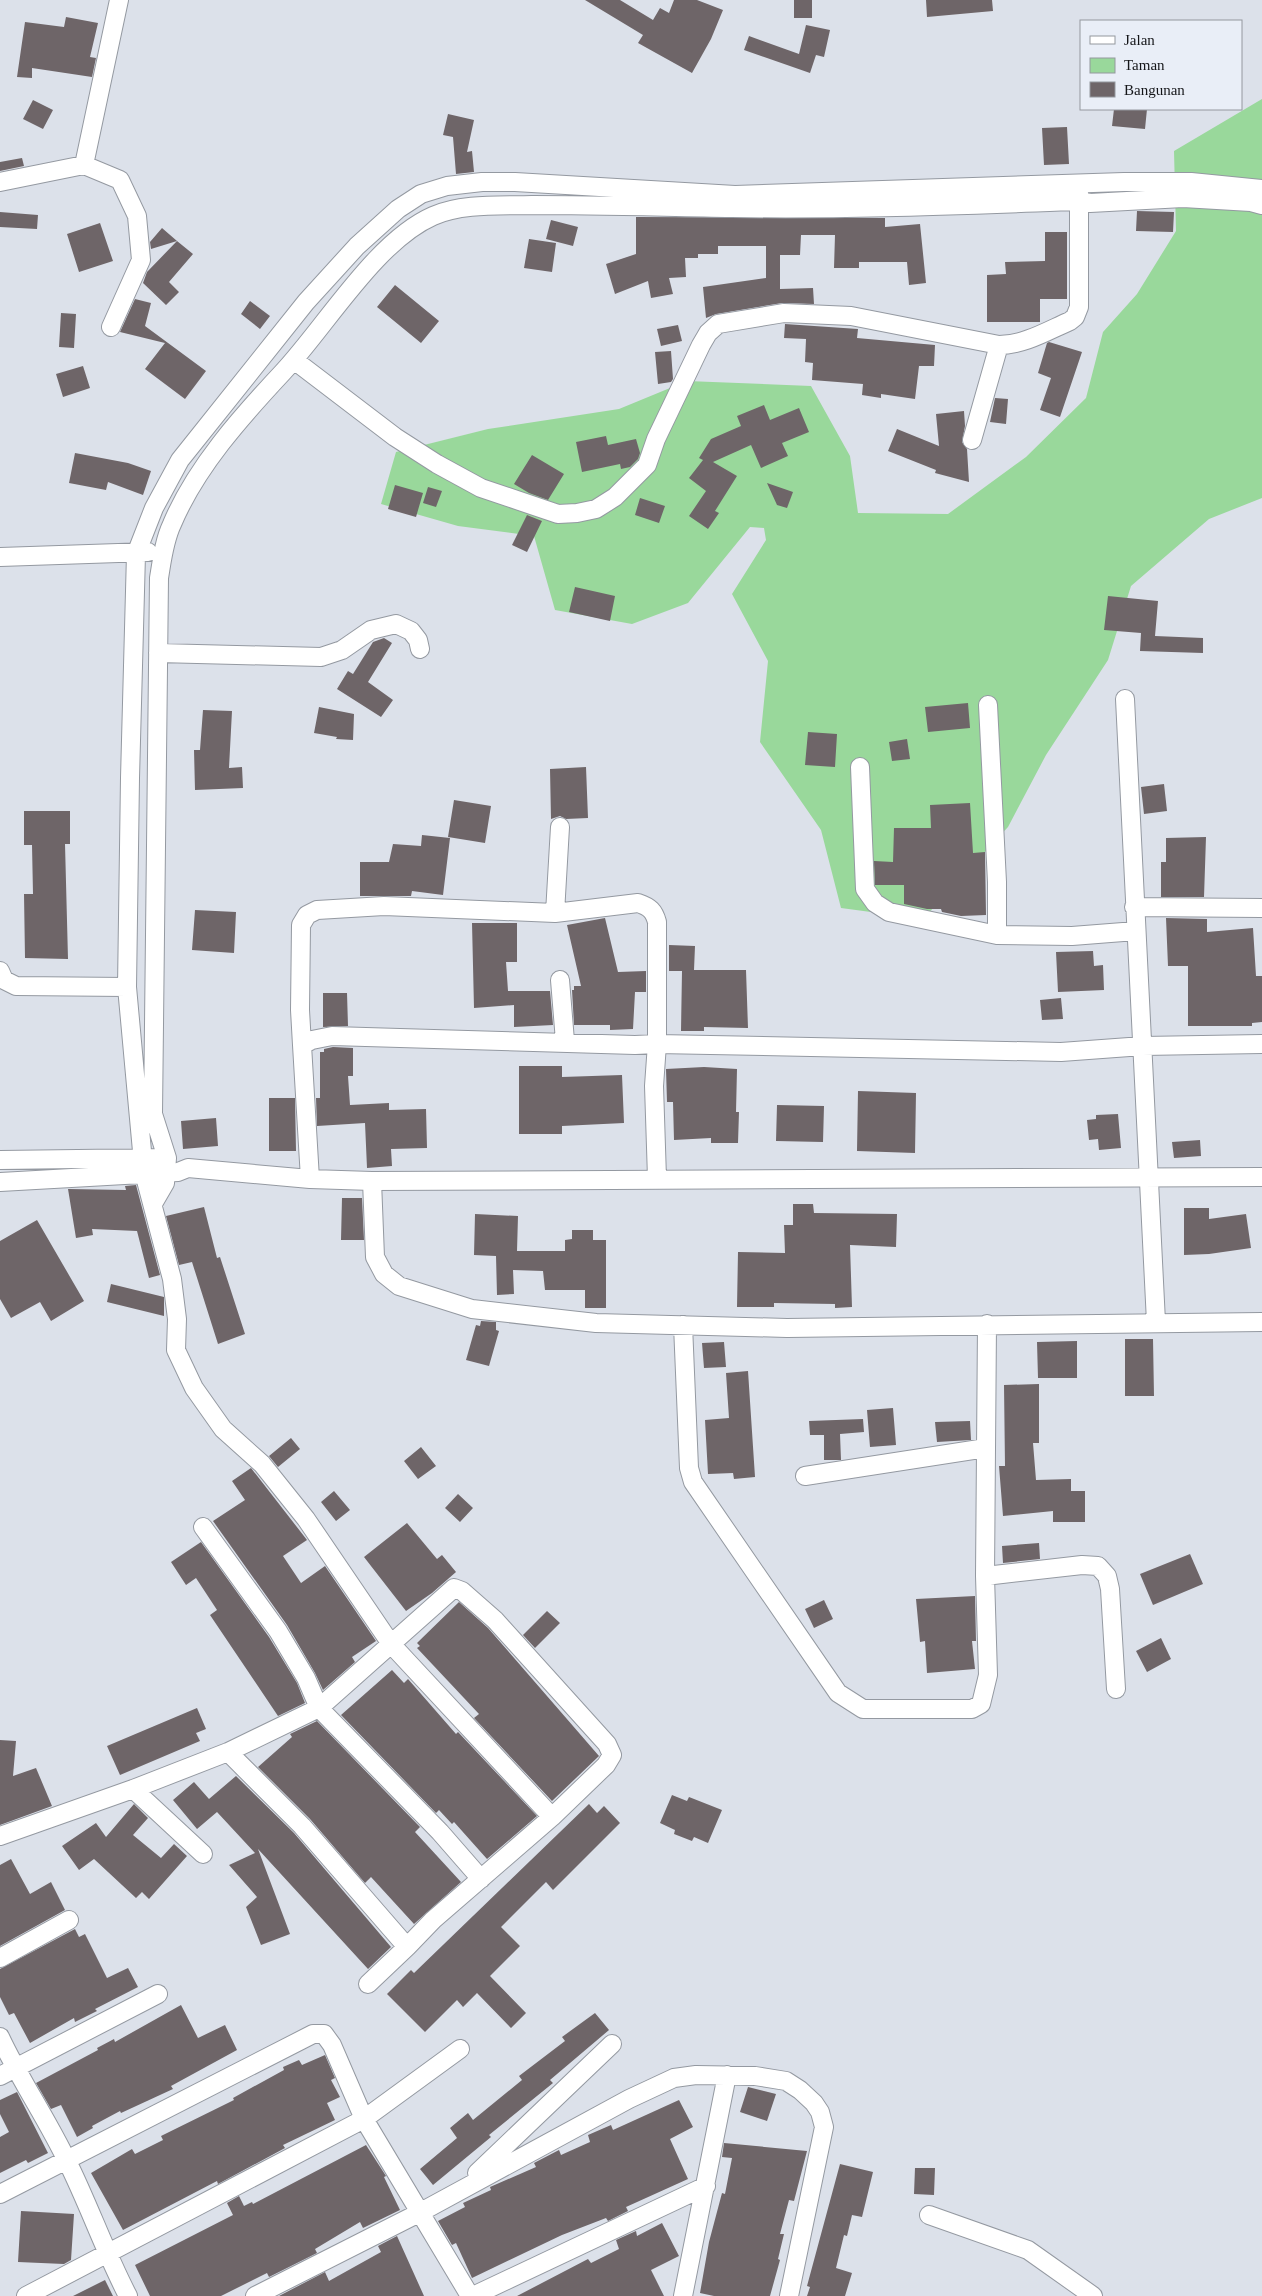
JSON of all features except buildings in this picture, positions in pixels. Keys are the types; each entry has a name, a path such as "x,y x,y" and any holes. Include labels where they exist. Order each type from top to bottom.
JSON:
{"street":[{"path":"84,165 119,0"},
{"path":"0,182 84,165 120,180 137,216 141,260 111,327"},
{"path":"552,1817 391,1644 306,1519 262,1464 223,1429 194,1388 176,1350 177,1318 172,1279 144,1166 127,987 130,768 136,554 154,508 180,460 288,327 306,302 370,234 398,209 421,194 447,186 482,182 515,182 736,195 1079,192 1090,203 1183,198 1251,202 1262,205"},
{"path":"154,1202 165,1184 166,1165 153,1114 159,578 163,549 172,523 202,469 258,398 294,360 382,254 416,225 433,216 448,211 496,206 628,204 734,208 1079,192 1191,182 1262,189"},
{"path":"294,360 395,437 437,464 481,488 558,514 596,509 615,497 647,465 656,439 701,345 708,333 718,324 784,313 851,316 999,345 1013,345 1070,321 1075,317 1079,307 1079,192"},
{"path":"288,327 310,340"},
{"path":"972,440 999,345"},
{"path":"0,557 136,554 163,549"},
{"path":"158,653 321,657 342,650 371,630 396,624 411,631 418,640 420,649"},
{"path":"1125,699 1156,1322"},
{"path":"988,705 997,882 997,935"},
{"path":"860,767 865,889 869,897 889,912 997,935 1072,936 1136,931"},
{"path":"555,913 560,827"},
{"path":"310,1179 300,1002 301,925 307,915 316,910 384,906 555,913 638,903 648,906 654,912 658,922 657,1044 654,1086 657,1178"},
{"path":"1134,907 1262,908"},
{"path":"0,971 4,980 16,986 127,987"},
{"path":"560,980 565,1042"},
{"path":"302,1045 312,1040 332,1036 635,1045 1061,1052 1143,1046 1262,1044"},
{"path":"0,1160 144,1166"},
{"path":"0,1182 166,1165 178,1172 188,1168 310,1179 372,1181 657,1178 1262,1177"},
{"path":"372,1181 375,1257 384,1274 399,1286 472,1309 596,1323 787,1328 1262,1322"},
{"path":"683,1325 689,1468 693,1482 838,1693 863,1709 972,1709 981,1704 988,1675 985,1576 987,1324"},
{"path":"805,1476 986,1448"},
{"path":"203,1527 278,1631 306,1678 319,1708 440,1832 481,1879"},
{"path":"985,1576 1082,1564 1098,1566 1107,1576 1110,1589 1116,1689"},
{"path":"0,1836 133,1789 228,1752 319,1708 454,1588 462,1591 496,1620 607,1744 612,1755 606,1765 552,1817 433,1920 368,1984"},
{"path":"228,1752 302,1826 407,1947"},
{"path":"133,1789 203,1854"},
{"path":"0,1958 69,1920"},
{"path":"7,2073 158,1994"},
{"path":"0,2194 313,2034 324,2034 328,2038 364,2119 419,2213 471,2296 706,2186"},
{"path":"0,2037 7,2073 67,2160 107,2255 128,2296"},
{"path":"460,2189 612,2044"},
{"path":"26,2296 364,2119 460,2049"},
{"path":"255,2296 419,2213 460,2189 658,2085 674,2078 696,2075 727,2075 755,2076 786,2081 800,2090 814,2103 824,2120 789,2296"},
{"path":"683,2296 727,2075"},
{"path":"929,2215 1028,2250 1093,2296"}],"green space":[{"path":"1262,99 1262,498 1209,519 1131,586 1108,660 1046,755 1008,827 923,919 841,908 821,830 760,742 768,661 732,594 766,540 764,528 750,527 688,603 632,624 555,610 534,536 458,526 381,504 396,452 488,429 619,409 687,381 811,386 850,456 858,513 948,514 1026,457 1086,398 1103,332 1137,294 1176,231 1174,151"}]}
